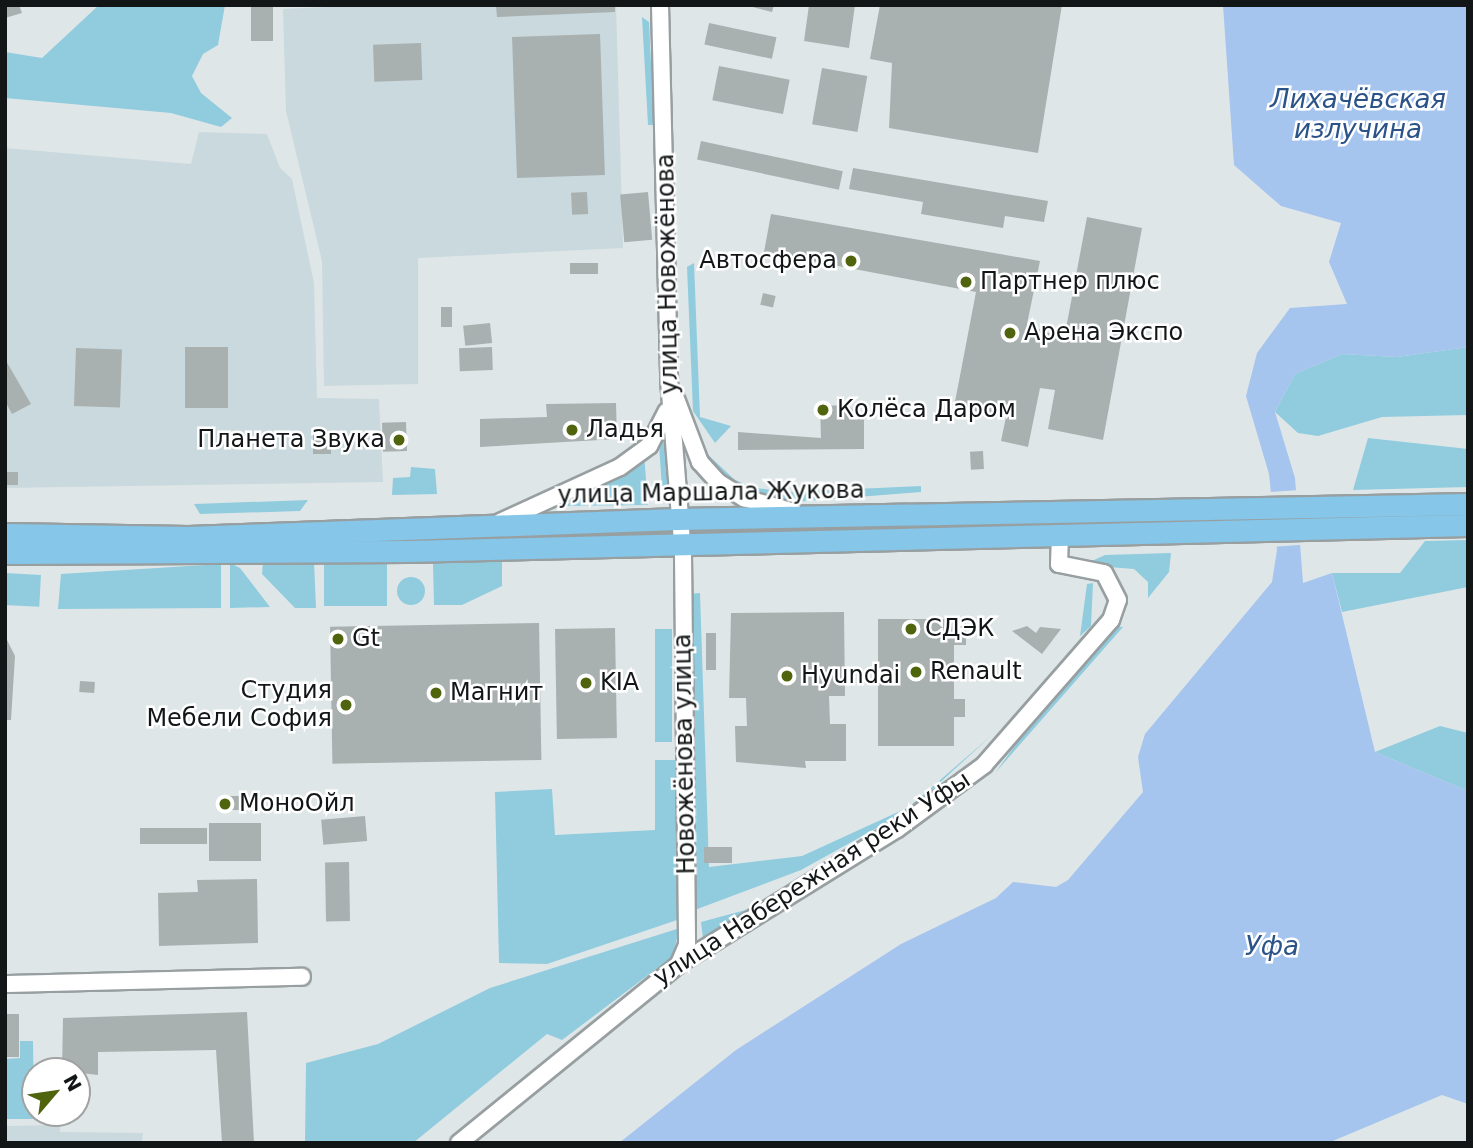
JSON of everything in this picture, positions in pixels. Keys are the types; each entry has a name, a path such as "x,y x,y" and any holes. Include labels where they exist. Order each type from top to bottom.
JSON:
{"main road":[{"name":"улица Маршала Жукова","path":"5,553 1060,536 1172,523 1468,504"},
{"name":"улица Маршала Жукова","path":"5,534 188,537 495,524 809,516 1417,528 1468,526"}],"street":[{"name":"улица Новожёнова","path":"660,5 668,380 678,543"},
{"path":"668,380 700,462 718,482 744,498 809,516"},
{"path":"495,524 591,483 649,446 662,429 668,380"},
{"name":"улица Набережная реки Уфы","path":"459,1143 679,964 961,785 1049,692 1111,620 1118,600 1104,573 1059,564 1060,536"},
{"name":"Новожёнова улица","path":"678,543 687,945 679,964"},
{"path":"5,984 302,977"}],"shaded area":[{"path":"99,5 225,5 218,45 203,54 192,76 201,93 232,118 221,127 171,113 5,98 5,52 42,58"},
{"path":"370,5 616,5 623,248 418,258 418,384 324,386 322,261 286,111 283,9"},
{"path":"642,17 649,22 654,125 648,125"},
{"path":"199,132 267,134 280,168 292,179 314,283 317,398 379,399 383,482 5,488 5,148 191,164"},
{"path":"694,263 700,417 731,426 715,443 693,411 687,267"},
{"path":"1468,347 1468,415 1382,417 1318,436 1298,433 1275,412 1295,374 1342,354 1397,357"},
{"path":"668,437 671,495 663,502 659,445"},
{"path":"1368,438 1468,449 1468,487 1353,490"},
{"path":"704,451 735,480 756,488 789,492 921,486 921,492 781,503 745,495 702,458"},
{"path":"644,453 648,505 564,506 620,473"},
{"path":"411,467 435,469 437,494 392,495 393,478 410,477"},
{"path":"308,500 300,511 200,514 194,504"},
{"path":"1468,540 1468,587 1342,612 1332,573 1400,573 1425,541"},
{"path":"1171,553 1169,572 1148,598 1148,582 1134,569 1083,565 1105,555"},
{"path":"502,560 502,586 462,605 434,605 433,563"},
{"path":"263,562 314,562 316,608 295,608 262,574"},
{"path":"230,563 240,568 270,607 230,608"},
{"path":"324,563 387,563 387,606 324,606"},
{"path":"221,564 221,608 58,609 61,574"},
{"path":"5,573 41,575 39,607 5,605"},
{"path":"411,577 421,581 425,591 421,601 411,605 401,601 397,591 401,581"},
{"path":"1093,583 1091,626 1080,636 1087,584"},
{"path":"700,593 709,867 802,856 909,807 992,735 911,809 801,870 692,911 688,594"},
{"path":"1114,626 1123,627 995,773 1016,744"},
{"path":"655,629 672,629 672,742 655,742"},
{"path":"1440,726 1468,733 1468,791 1375,752"},
{"path":"655,760 675,760 680,919 547,964 499,963 495,792 552,789 555,835 655,830"},
{"path":"768,904 707,941 703,939 701,922"},
{"path":"680,928 672,957 562,1040 547,1034 413,1143 305,1143 306,1063 378,1044 490,988"},
{"path":"20,1041 33,1041 33,1057 21,1057 21,1119 5,1119 5,1059 20,1058"},
{"path":"5,1126 60,1127 60,1132 143,1133 142,1143 5,1143"}],"water":[{"name":"Уфа","path":"1223,5 1468,5 1468,347 1397,357 1342,354 1295,374 1275,412 1295,478 1303,583 1332,573 1375,752 1468,791 1468,1104 1442,1095 1328,1143 619,1143 736,1050 901,944 996,898 1013,882 1056,887 1068,880 1143,792 1138,757 1145,734 1272,582 1277,550 1269,474 1246,396 1257,353 1290,308 1347,304 1329,262 1341,223 1281,206 1234,165"}],"pier":[{"path":"1299,490 1303,545 1271,547 1267,492"}],"building":[{"path":"5,5 19,5 22,13 5,18"},
{"path":"251,5 273,5 273,41 251,41"},
{"path":"496,5 615,5 615,12 497,17"},
{"path":"745,5 774,5 772,12"},
{"path":"809,5 855,5 849,48 804,41"},
{"path":"880,5 1062,5 1038,153 889,128 892,63 870,59"},
{"path":"709,23 776,37 772,59 704,45"},
{"path":"600,34 605,175 517,178 512,37"},
{"path":"421,43 422,80 374,82 373,45"},
{"path":"719,66 790,80 783,114 712,100"},
{"path":"822,68 867,76 857,132 812,124"},
{"path":"701,141 843,171 839,190 697,160"},
{"path":"853,168 1048,201 1044,222 1005,216 1003,228 921,214 923,202 849,189"},
{"path":"587,192 588,214 572,215 571,193"},
{"path":"648,192 652,240 624,242 620,194"},
{"name":"Арена Экспо","path":"771,214 1040,261 1027,324 1064,339 1087,217 1142,228 1103,440 1048,429 1055,390 1040,388 1028,447 1001,441 1006,417 954,407 976,292 764,252"},
{"path":"570,263 598,263 598,274 570,274"},
{"path":"763,293 776,296 773,308 760,305"},
{"path":"441,307 452,307 452,327 441,327"},
{"path":"490,323 492,343 465,346 463,326"},
{"path":"185,347 228,347 228,408 185,408"},
{"path":"492,347 493,370 460,371 459,348"},
{"path":"76,348 122,350 120,408 74,406"},
{"path":"5,359 31,404 12,414 5,401"},
{"path":"616,403 617,439 480,447 480,419 547,417 546,404"},
{"path":"848,405 864,420 864,449 738,450 738,432 821,438 820,406"},
{"path":"406,422 407,451 383,452 382,423"},
{"path":"313,430 331,430 331,454 313,454"},
{"path":"983,451 984,469 971,470 970,452"},
{"path":"5,472 18,472 18,485 5,485"},
{"name":"Hyundai","path":"844,612 845,696 829,696 830,724 846,724 846,761 805,761 806,768 736,762 735,726 747,726 746,698 729,698 731,613"},
{"name":"Renault","path":"878,619 966,619 966,645 954,645 954,699 965,699 965,717 954,717 954,746 878,746"},
{"name":"Магнит","path":"539,623 541,760 332,764 330,627"},
{"path":"1027,626 1036,633 1040,627 1061,629 1042,654 1012,631"},
{"name":"KIA","path":"615,628 617,738 557,739 555,629"},
{"path":"706,633 716,633 716,670 706,670"},
{"path":"5,636 15,656 11,720 5,720"},
{"path":"80,681 95,682 94,693 79,692"},
{"path":"220,796 241,796 241,810 220,810"},
{"path":"365,816 367,841 323,845 321,820"},
{"path":"209,823 261,823 261,861 209,861"},
{"path":"140,828 207,828 207,844 140,844"},
{"path":"704,847 732,847 732,863 704,863"},
{"path":"325,862 349,862 350,921 326,921"},
{"path":"257,879 258,943 159,946 158,893 198,892 197,880"},
{"path":"247,1012 254,1143 222,1143 216,1050 98,1052 98,1075 91,1074 91,1057 62,1057 63,1018"},
{"path":"5,1014 19,1014 19,1057 5,1057"}],"place":[{"name":"Автосфера","path":"851,261"},
{"name":"Партнер плюс","path":"966,282"},
{"name":"Арена Экспо","path":"1010,333"},
{"name":"Колёса Даром","path":"823,410"},
{"name":"Ладья","path":"572,430"},
{"name":"Планета Звука","path":"399,440"},
{"name":"СДЭК","path":"911,629"},
{"name":"Gt","path":"338,639"},
{"name":"Renault","path":"916,672"},
{"name":"Hyundai","path":"787,676"},
{"name":"KIA","path":"586,683"},
{"name":"Магнит","path":"436,693"},
{"name":"Студия Мебели София","path":"346,705"},
{"name":"МоноОйл","path":"225,804"}],"water label":[{"name":"Лихачёвская излучина","path":"1358,115"}]}
